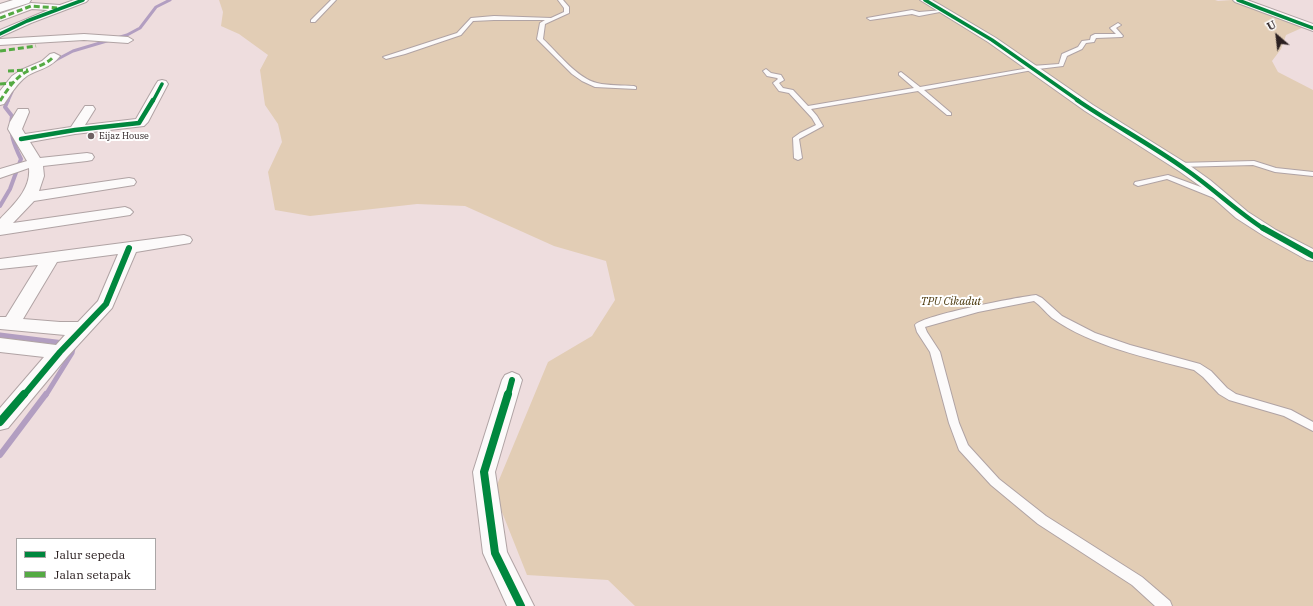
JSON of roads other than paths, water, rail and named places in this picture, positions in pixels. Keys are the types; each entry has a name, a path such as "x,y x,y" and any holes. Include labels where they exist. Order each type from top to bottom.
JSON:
{"street":[{"path":"0,8 25,0"},
{"path":"0,34 27,21 83,0"},
{"path":"925,0 992,40 1089,108 1205,183 1242,215 1270,233 1313,256"},
{"path":"1238,0 1313,28"},
{"path":"1252,5 1274,3"},
{"path":"0,18 31,6 63,8"},
{"path":"0,42 77,37 128,40"},
{"path":"0,51 36,46"},
{"path":"0,101 6,83 28,70 46,64 54,56"},
{"path":"8,71 28,70"},
{"path":"21,138 139,123 141,122 162,84"},
{"path":"75,130 89,109"},
{"path":"0,229 29,197 37,176 35,163 29,149 15,129 23,112"},
{"path":"0,174 18,166 87,158"},
{"path":"29,197 128,182"},
{"path":"0,229 125,212"},
{"path":"0,264 184,240"},
{"path":"3,415 106,304 129,248"},
{"path":"50,258 6,324 60,329 84,328"},
{"path":"0,345 60,352"},
{"path":"512,380 484,472 495,554 521,606"}],"lane":[{"path":"313,21 334,0"},
{"path":"560,0 567,8 566,13 543,23 540,40 574,73 584,80 595,85 634,88"},
{"path":"870,18 912,12 919,14 943,11"},
{"path":"386,57 416,49 459,34 471,20 494,18 551,19"},
{"path":"806,108 1062,65 1064,55 1080,48 1084,42 1092,41 1093,37 1095,36 1120,36 1113,29 1118,25"},
{"path":"766,71 768,75 779,76 781,80 776,83 781,90 791,91 815,117 820,126 814,130 804,132 796,138 798,158"},
{"path":"901,74 949,114"},
{"path":"1178,165 1254,163 1275,170 1313,174"},
{"path":"1138,184 1168,177 1220,197"},
{"path":"1165,606 1137,581 1042,520 995,482 963,447 954,423 935,352 922,332 920,325 959,314 1036,298 1057,318 1077,328 1108,342 1197,367 1207,374 1223,391 1233,397 1287,413 1313,427"}],"waterway":[{"path":"54,61 73,51 127,35 140,28 156,7 170,0"},
{"path":"8,101 12,92"},
{"path":"0,206 10,189 21,159 13,138 11,128 12,116 5,107 8,100"},
{"path":"0,335 64,343"},
{"path":"46,395 72,353 74,344"},
{"path":"0,455 46,394"}],"place":[{"name":"Eijaz House","path":"91,136"}],"park label":[{"name":"TPU Cikadut","path":"951,302"}]}
